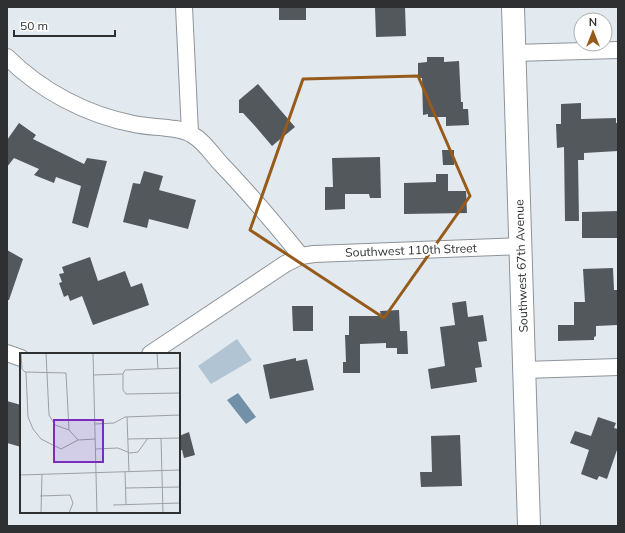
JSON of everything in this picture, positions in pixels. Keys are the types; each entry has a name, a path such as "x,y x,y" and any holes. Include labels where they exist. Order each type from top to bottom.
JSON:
{"main road":[{"name":"Southwest 67th Avenue","path":"513,7 529,526"}],"street":[{"path":"184,7 190,134"},
{"path":"514,52 618,50"},
{"path":"7,56 48,90 89,110 134,125 182,130 190,134 210,151 301,256 264,278 152,353"},
{"name":"Southwest 110th Street","path":"301,256 314,254 521,246"},
{"path":"7,353 20,358"},
{"path":"524,370 618,367"}],"highlighted area":[{"path":"418,76 470,196 384,318 250,230 303,79"}],"shaded area":[{"path":"237,339 252,360 211,384 198,366"},
{"path":"238,393 256,417 246,424 227,400"}],"building":[{"path":"279,7 306,7 306,20 279,20"},
{"path":"375,7 405,7 406,36 376,37"},
{"path":"427,57 444,57 444,62 459,61 461,102 463,102 463,109 468,109 469,125 446,126 446,117 428,117 428,114 423,115 422,78 418,78 418,63 427,62"},
{"path":"258,84 295,127 272,146 243,113 239,113 239,100"},
{"path":"581,103 581,119 616,118 616,123 618,123 618,151 584,153 584,160 578,160 579,221 565,221 564,147 557,148 556,124 561,124 561,104"},
{"path":"19,123 36,135 33,139 84,164 87,158 107,161 88,228 72,223 81,186 56,177 54,183 34,175 39,169 14,158 7,167 7,140"},
{"path":"442,150 454,150 454,165 443,165"},
{"path":"380,157 381,198 370,198 369,194 345,194 345,209 325,210 325,187 333,187 332,158"},
{"path":"144,171 163,176 159,190 196,200 188,229 149,219 147,228 123,222 133,183 140,184"},
{"path":"436,174 448,174 448,191 466,191 467,213 404,214 404,183 436,182"},
{"path":"618,211 618,238 582,238 582,212"},
{"path":"7,250 23,259 9,300 7,300"},
{"path":"90,257 98,281 125,271 131,287 142,283 149,305 93,325 82,296 70,301 68,295 64,297 59,283 62,282 59,274 64,273 62,267"},
{"path":"613,268 614,290 618,290 618,325 596,326 596,336 594,337 594,340 558,341 558,325 574,325 574,302 585,302 583,269"},
{"path":"466,301 468,317 483,315 487,341 478,342 482,367 475,368 477,382 431,389 428,369 445,366 440,327 455,325 452,303"},
{"path":"292,306 313,306 313,331 293,331"},
{"path":"399,310 400,331 407,331 408,354 397,354 397,348 386,348 386,343 360,344 360,373 343,373 343,362 346,362 345,335 349,335 349,316 381,316 380,311"},
{"path":"296,358 296,361 307,359 314,390 270,399 263,365"},
{"path":"7,401 20,405 20,447 7,443"},
{"path":"598,417 616,423 614,428 618,429 618,447 607,479 599,476 597,480 581,474 589,450 570,443 575,431 591,436"},
{"path":"189,432 195,455 184,458 182,450 180,450 180,436"},
{"path":"460,435 462,486 421,487 420,472 432,472 431,436"}]}
